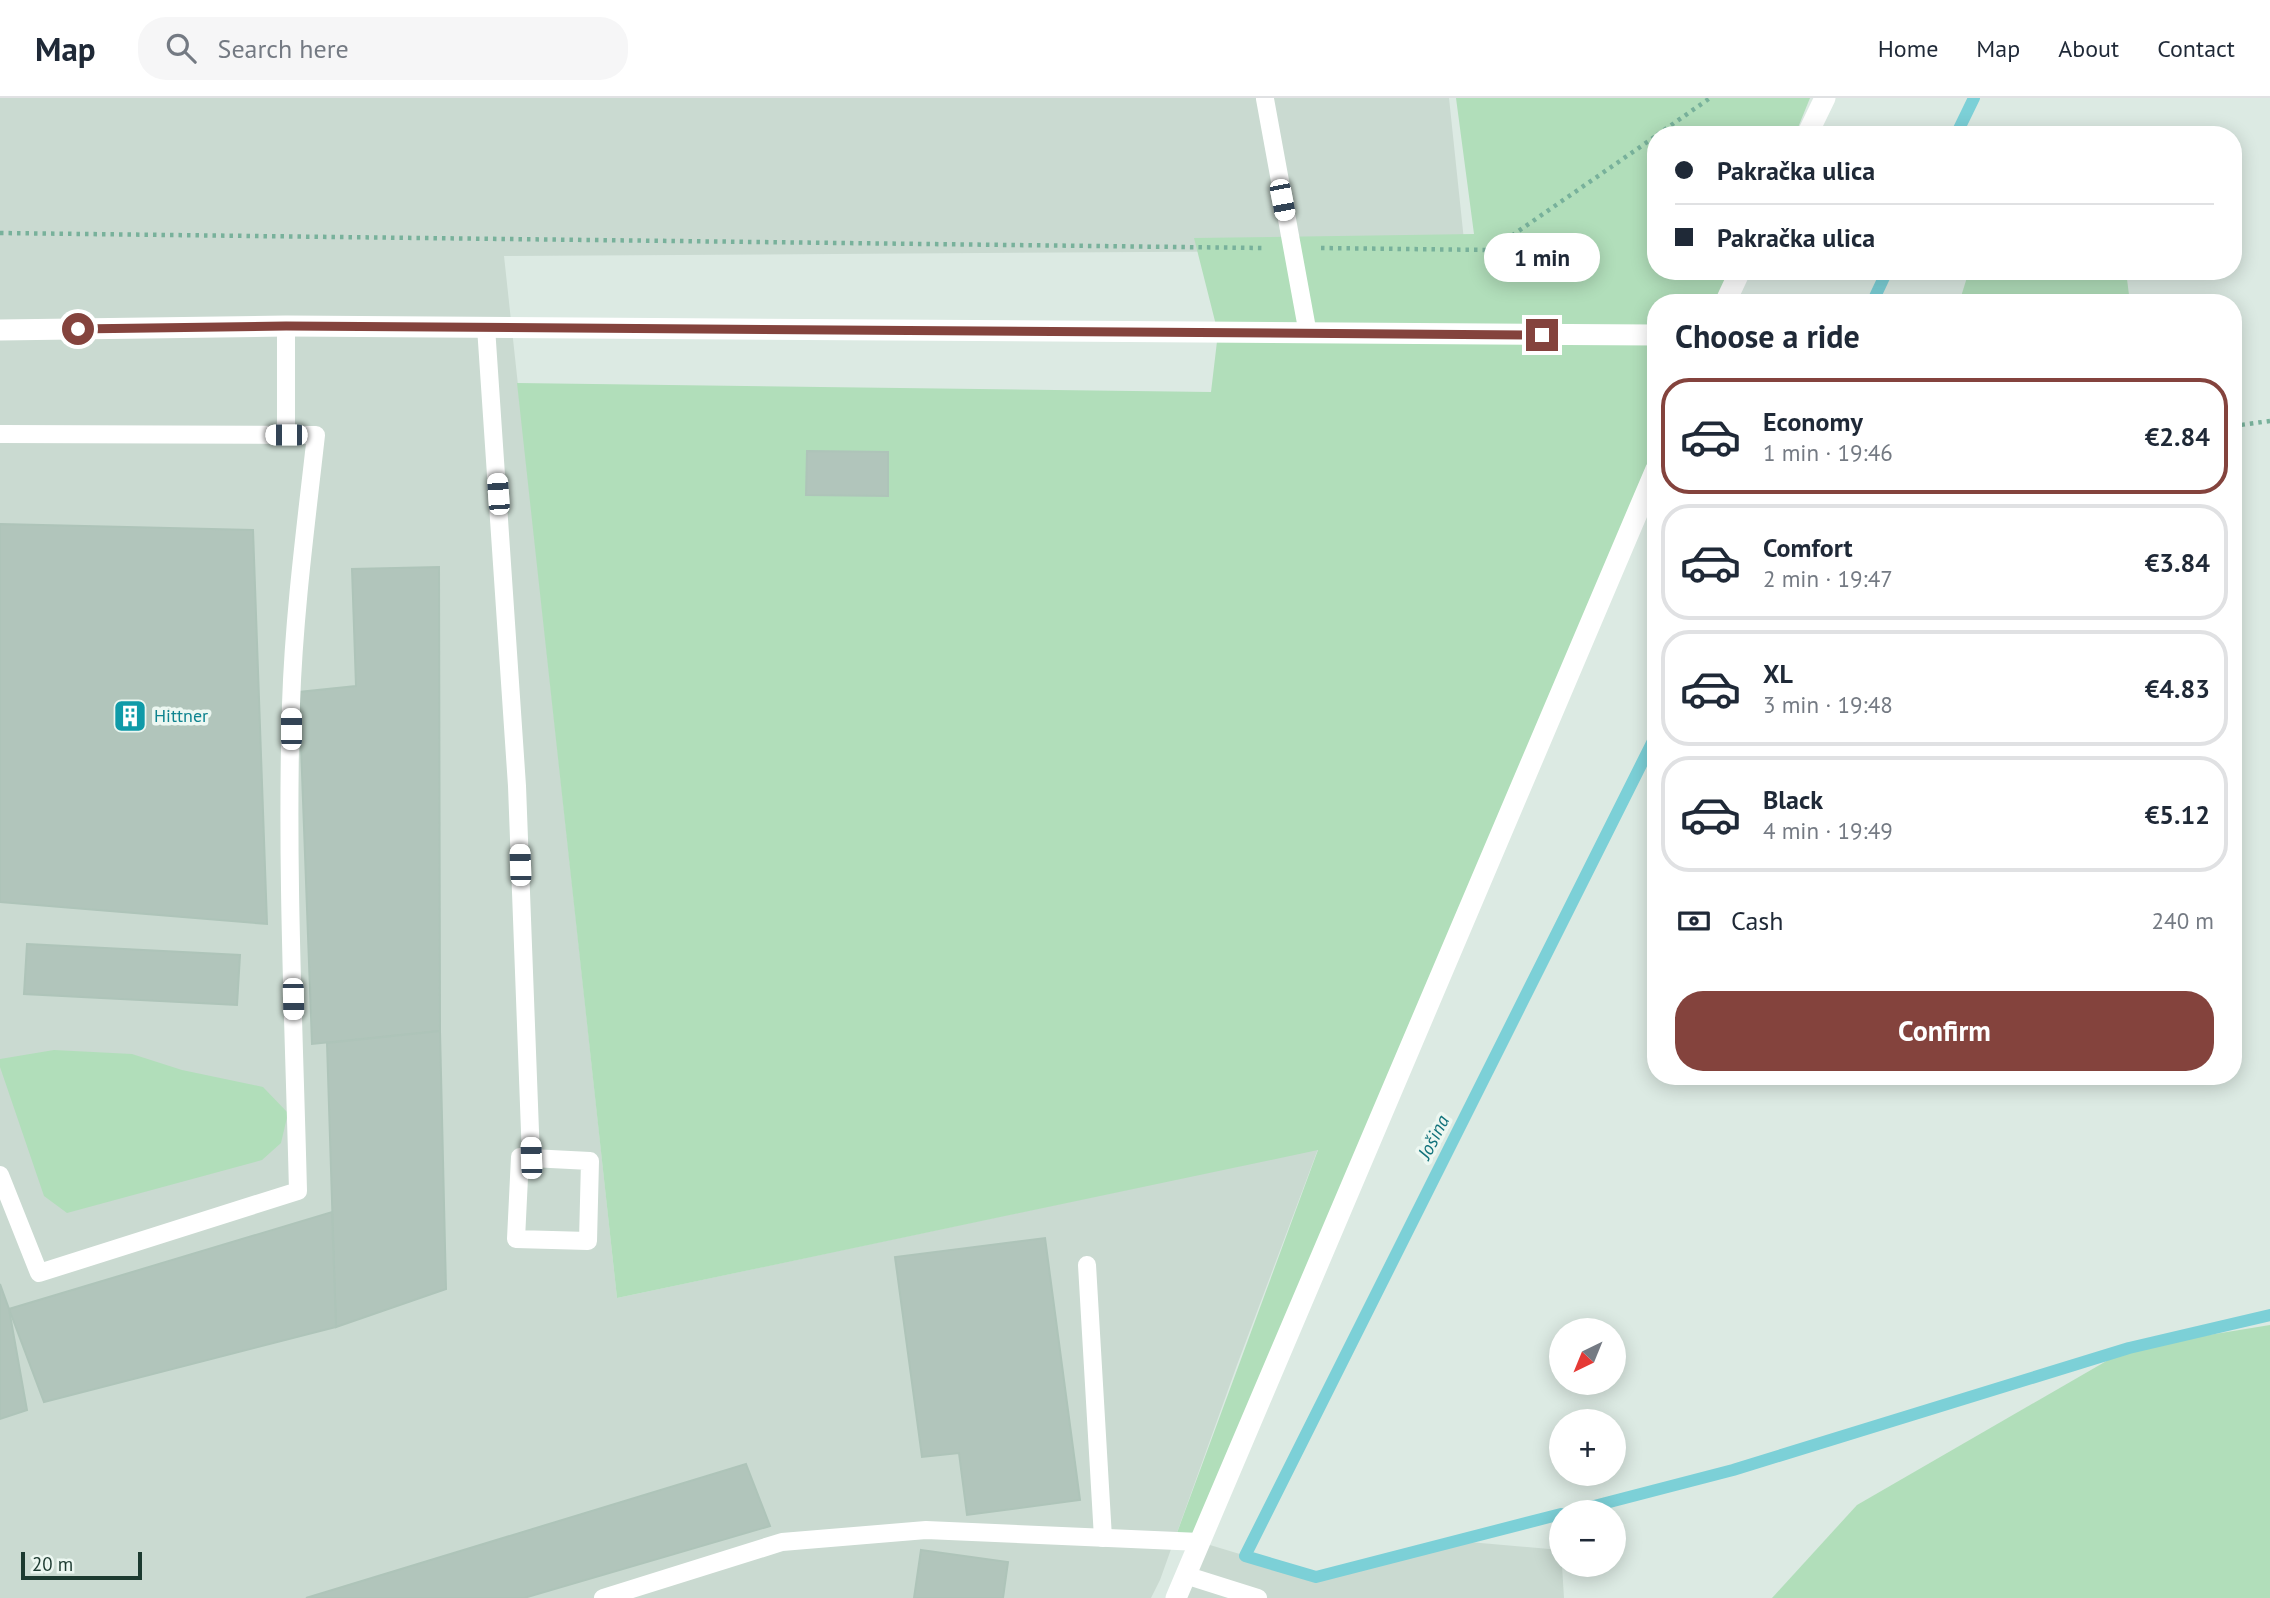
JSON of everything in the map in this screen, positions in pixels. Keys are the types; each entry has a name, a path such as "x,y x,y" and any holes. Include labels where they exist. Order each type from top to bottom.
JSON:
{"street":[{"path":"1811,126 1825,98"},
{"path":"0,330 286,326 1647,335"},
{"path":"1176,1598 1647,491"}],"lane":[{"path":"1265,99 1308,334"},
{"path":"286,326 286,435"},
{"path":"486,327 517,786 531,1158"},
{"path":"0,434 316,435 304,536 291,703 290,889 298,1191 39,1273 0,1175"},
{"path":"520,1157 531,1158 590,1161 588,1241 516,1239 520,1157"},
{"path":"1087,1265 1103,1538"},
{"path":"603,1598 641,1592 782,1542 926,1530 1200,1542"},
{"path":"1185,1575 1258,1598"}],"path":[{"path":"1669,126 1710,98"},
{"path":"1315,248 1491,250 1647,141"},
{"path":"0,233 1276,248"},
{"path":"2242,425 2270,421"}],"shaded area":[{"path":"0,98 1449,98 1465,250 504,256 617,1298 1318,1149 1160,1580 1151,1598 0,1598"},
{"path":"1458,1541 1549,1549 1549,1577 1563,1577 1564,1598 1176,1598 1200,1542 1316,1577"}],"green space":[{"path":"1456,98 1810,98 1799,126 1647,126 1647,280 1734,280 1729,294 1647,294 1647,487 1200,1542 1174,1541 1318,1150 617,1298 517,383 1211,392 1218,333 1194,238 1474,234"},
{"path":"1966,280 2127,280 2129,294 1962,294"},
{"path":"54,1050 132,1054 182,1070 263,1087 288,1113 281,1143 262,1160 67,1213 44,1196 0,1067 0,1059"},
{"path":"2270,1325 2270,1598 1772,1598 1857,1505 2129,1348"}],"building":[{"path":"807,451 888,452 888,496 806,495"},
{"name":"Hittner","path":"0,524 253,530 267,924 0,902"},
{"path":"439,567 440,1031 312,1044 299,692 356,686 352,569"},
{"path":"27,944 240,955 237,1005 24,994"},
{"path":"440,1031 446,1289 336,1327 327,1043"},
{"path":"332,1212 336,1327 44,1402 9,1309"},
{"path":"1045,1238 1080,1500 967,1515 959,1453 922,1457 895,1257"},
{"path":"0,1284 9,1309 27,1410 0,1419"},
{"path":"746,1464 770,1526 524,1598 306,1598"},
{"path":"921,1550 1008,1562 1003,1598 914,1598"}],"waterway":[{"name":"Jošina","path":"1960,126 1974,98"},
{"name":"Jošina","path":"1876,294 1883,280"},
{"name":"Jošina","path":"1549,1517 1316,1577 1245,1556 1647,753"},
{"path":"1617,1500 1733,1470 2129,1348 2270,1315"}],"place":[{"name":"Hittner","path":"130,716"}],"route":[{"path":"78,329 286,326 1542,335"}]}
